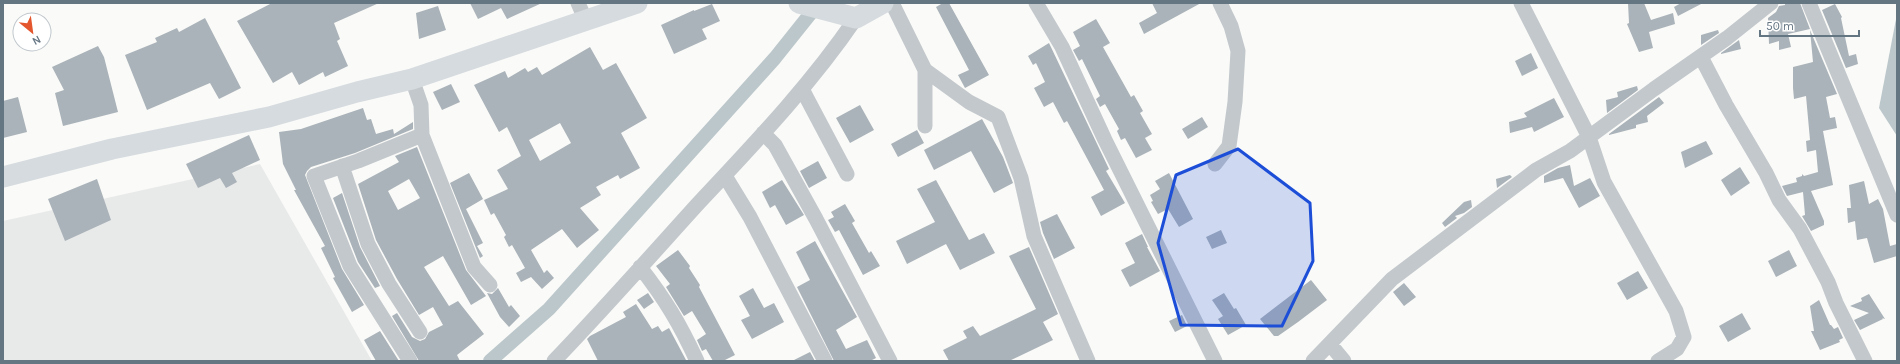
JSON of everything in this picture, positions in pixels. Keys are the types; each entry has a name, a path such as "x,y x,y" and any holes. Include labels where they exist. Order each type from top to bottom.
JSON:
{"main road":[{"path":"3,177 112,149 269,117 357,92 412,79 582,12 638,3"},
{"path":"799,3 849,16 883,3"}],"street":[{"path":"892,3 925,70 925,126"},
{"path":"1036,3 1062,47 1105,140 1215,361"},
{"path":"1215,164 1229,146 1235,102 1238,51 1231,26 1220,3"},
{"path":"1521,3 1589,137 1604,182 1676,311 1684,337 1677,349 1658,361"},
{"path":"1313,361 1392,279 1536,170 1570,151 1700,57 1771,3"},
{"path":"1809,3 1897,215"},
{"path":"554,361 568,355 640,267 725,176 802,89 829,57 849,16"},
{"path":"1700,57 1766,173 1779,200 1800,229 1828,282 1836,303 1865,361"},
{"path":"925,70 969,102 998,117 1021,178 1034,236 1088,361"},
{"path":"412,79 421,105 422,134 474,267 490,285"},
{"path":"802,89 847,174"},
{"path":"763,133 775,145 816,219 890,361"},
{"path":"410,361 350,266 314,176 422,134"},
{"path":"342,166 368,244 390,284 420,332"},
{"path":"725,176 750,217 825,361"},
{"path":"640,267 661,293 680,325 697,361"},
{"path":"1330,344 1344,361"}],"highlighted area":[{"path":"1238,149 1310,203 1313,261 1282,326 1181,325 1158,243 1176,175"}],"shaded area":[{"path":"1897,14 1897,136 1879,108"},
{"path":"260,164 372,361 3,361 3,221"}],"building":[{"path":"272,3 379,3 334,23 340,39 337,41 348,66 325,77 323,72 299,85 292,72 273,83 237,21"},
{"path":"470,3 542,3 507,19 501,8 478,19"},
{"path":"943,3 949,3 989,75 965,88 958,75 969,70 936,7"},
{"path":"1152,3 1201,3 1144,34 1139,23 1157,13"},
{"path":"1628,3 1644,3 1651,20 1673,13 1675,24 1649,32 1653,48 1639,52 1627,24 1629,23"},
{"path":"1681,3 1703,3 1678,16 1674,7"},
{"path":"1785,3 1800,3 1810,29 1788,34 1791,47 1779,50 1779,41 1769,44 1768,18 1776,12 1779,6 1785,5"},
{"path":"712,4 720,21 702,29 707,39 674,54 661,25 694,10"},
{"path":"1835,4 1842,17 1849,56 1856,54 1858,64 1846,68 1822,10"},
{"path":"438,6 446,30 419,39 416,13"},
{"path":"205,18 241,88 219,99 210,83 147,110 125,55 157,42 155,38 177,28 179,32"},
{"path":"1096,19 1110,43 1103,47 1131,97 1134,95 1143,111 1140,113 1152,134 1145,138 1152,150 1136,158 1125,138 1121,140 1117,131 1119,129 1105,104 1100,107 1096,99 1100,96 1082,59 1079,61 1073,50 1080,46 1073,32"},
{"path":"1718,30 1719,33 1701,45 1701,35"},
{"path":"1810,30 1837,94 1826,97 1830,118 1835,117 1837,128 1823,131 1833,185 1811,191 1824,221 1824,225 1811,231 1802,216 1805,215 1803,192 1787,196 1782,186 1797,182 1796,178 1802,176 1802,174 1804,176 1818,172 1816,150 1807,152 1806,141 1810,140 1806,96 1794,99 1793,88 1793,67 1813,62"},
{"path":"1739,40 1741,49 1721,54 1721,53"},
{"path":"1049,43 1109,169 1106,171 1125,203 1101,216 1091,197 1104,190 1067,121 1064,123 1053,102 1044,107 1034,88 1045,82 1036,63 1033,65 1028,56"},
{"path":"98,46 104,57 118,112 63,126 55,93 64,90 52,67"},
{"path":"590,47 603,70 616,63 647,118 621,133 640,168 620,179 618,175 596,187 601,195 580,208 599,230 577,248 562,229 531,250 544,273 547,270 554,278 542,289 531,277 521,282 516,273 525,268 512,245 509,247 504,237 506,235 494,213 491,215 484,200 508,189 497,170 521,156 507,127 499,132 474,85 505,71 508,78 525,68 528,72 537,67 542,75","holes":["560,123 571,143 540,161 529,140"]},
{"path":"1531,53 1538,68 1522,76 1515,61"},
{"path":"451,84 460,102 442,110 433,92"},
{"path":"1637,86 1638,90 1607,113 1606,100 1618,97 1617,92"},
{"path":"18,97 27,132 3,138 3,101"},
{"path":"1659,97 1664,103 1647,116 1648,122 1636,125 1636,128 1609,135 1609,134"},
{"path":"1554,98 1564,117 1534,132 1532,127 1510,133 1509,122 1527,117 1524,113"},
{"path":"860,105 874,130 850,143 836,118"},
{"path":"363,108 367,120 371,119 376,134 393,129 394,134 413,122 413,129 355,153 311,167 305,175 342,269 364,305 352,312 333,278 335,277 321,248 325,246 294,190 296,190 283,164 279,132 301,129"},
{"path":"1202,117 1208,127 1188,139 1182,129"},
{"path":"982,119 1003,157 1013,183 994,193 971,151 934,170 924,150"},
{"path":"917,130 924,143 898,157 891,144"},
{"path":"249,135 260,160 232,173 237,182 226,188 220,178 198,188 186,164"},
{"path":"1706,141 1713,154 1685,168 1681,152"},
{"path":"417,147 466,270 486,296 471,305 443,256 424,267 449,306 458,301 484,334 457,355 460,361 419,361 392,316 397,313 412,337 420,341 425,339 429,332 443,325 433,307 419,315 397,279 376,240 358,184 399,162 395,156","holes":["409,179 420,198 398,210 388,191"]},
{"path":"818,161 827,178 809,188 800,171"},
{"path":"1570,165 1574,186 1590,178 1600,196 1579,208 1563,178 1544,183 1544,176 1558,168"},
{"path":"1740,167 1750,183 1731,196 1721,180"},
{"path":"469,173 483,199 466,209 483,243 477,246 483,256 480,258 450,183"},
{"path":"1169,173 1193,219 1179,227 1168,209 1158,214 1151,202 1153,201 1150,195 1160,189 1155,181"},
{"path":"1510,175 1512,177 1497,188 1496,179"},
{"path":"97,179 111,220 65,241 48,199"},
{"path":"782,180 804,215 786,225 775,205 770,208 762,192"},
{"path":"936,180 969,240 984,233 995,253 960,270 946,244 907,264 896,241 935,222 917,189"},
{"path":"1864,181 1869,204 1878,199 1883,209 1890,246 1897,244 1897,256 1874,263 1867,238 1857,240 1855,221 1848,223 1847,208 1851,208 1849,185"},
{"path":"342,193 360,247 380,286 375,288 358,262 333,198"},
{"path":"1471,200 1472,207 1464,213 1455,216 1457,218 1445,227 1442,223 1464,202"},
{"path":"845,204 855,221 852,223 869,253 871,251 880,266 863,275 839,230 835,232 828,220 834,217 831,212"},
{"path":"1057,214 1075,248 1054,259 1040,222"},
{"path":"1221,230 1227,243 1212,249 1206,237"},
{"path":"1142,234 1160,271 1130,287 1121,270 1135,263 1125,243"},
{"path":"815,241 857,317 836,330 846,349 867,340 876,358 870,361 834,361 797,287 810,280 796,252"},
{"path":"1029,247 1058,314 1043,322 1053,340 1009,361 949,361 943,350 967,338 963,331 973,326 980,336 1036,309 1009,256"},
{"path":"678,250 690,266 689,268 700,285 699,287 735,355 723,361 713,361 706,349 702,351 697,340 706,334 692,311 684,316 666,287 670,284 656,266"},
{"path":"1789,250 1797,266 1776,277 1768,261"},
{"path":"1638,271 1648,288 1627,300 1617,283"},
{"path":"1311,280 1327,300 1278,336 1274,336 1260,319"},
{"path":"1404,283 1416,297 1404,306 1393,292"},
{"path":"498,288 509,307 511,305 520,316 509,327 500,317 487,293 492,294"},
{"path":"753,288 764,308 774,303 784,322 752,339 741,320 750,316 739,296"},
{"path":"648,293 654,302 644,309 637,300"},
{"path":"1224,293 1234,309 1236,308 1246,325 1228,335 1218,319 1223,316 1212,300"},
{"path":"1869,294 1885,319 1882,318 1883,319 1860,330 1854,320 1869,313 1850,306 1862,301 1861,298"},
{"path":"1819,300 1830,325 1834,329 1838,327 1843,338 1839,340 1840,342 1820,350 1811,331 1814,331 1810,306"},
{"path":"636,304 652,329 658,326 662,332 669,328 686,360 598,361 587,339 626,317 623,312"},
{"path":"1742,313 1751,329 1728,342 1719,326"},
{"path":"1182,315 1187,326 1175,332 1169,321"},
{"path":"380,331 399,361 376,361 364,340"},
{"path":"810,352 815,361 792,361"}],"waterway":[{"path":"490,361 549,309 775,58 819,3"}]}
